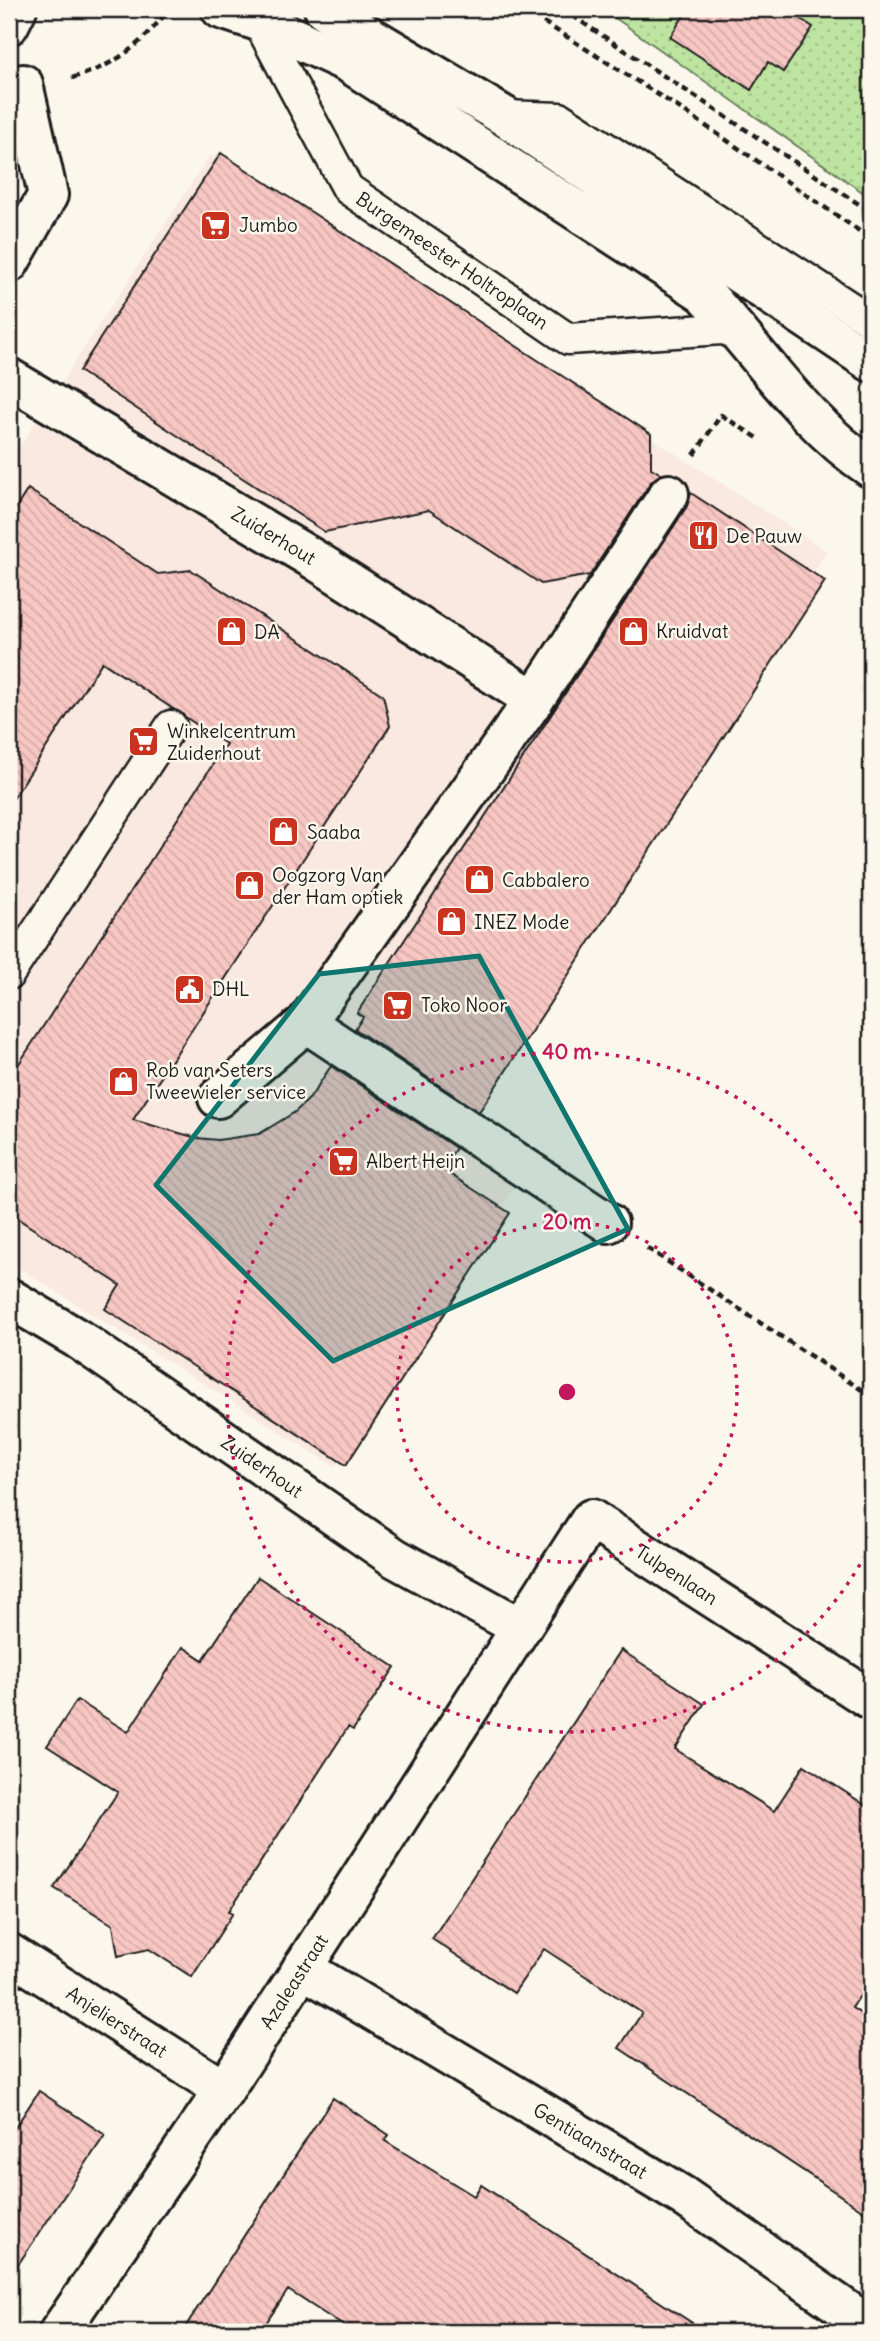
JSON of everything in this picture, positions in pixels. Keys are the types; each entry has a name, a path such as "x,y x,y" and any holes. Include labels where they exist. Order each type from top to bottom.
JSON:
{"street":[{"path":"9,25 17,9"},
{"path":"221,9 258,21 360,70 704,293 743,334 802,408 841,448 871,467"},
{"path":"324,9 504,116 871,362"},
{"path":"9,263 48,195 23,84"},
{"name":"Zuiderhout","path":"9,378 315,560 534,700"},
{"path":"218,1098 306,1023 534,700 668,494"},
{"path":"306,1023 608,1223"},
{"name":"Zuiderhout","path":"9,1297 78,1339 395,1559 520,1627"},
{"name":"Tulpenlaan","path":"520,1627 591,1519 871,1700"},
{"name":"Azaleastraat","path":"59,2332 224,2090 520,1627"},
{"name":"Anjelierstraat","path":"9,1953 224,2090"},
{"name":"Gentiaanstraat","path":"302,1968 682,2196 871,2327"}],"lane":[{"name":"Burgemeester Holtroplaan","path":"258,21 348,189 568,339 722,329 743,334"},
{"path":"504,116 560,118 871,321"},
{"path":"9,974 171,726"}],"path":[{"path":"23,84 56,82 101,68 143,42 169,9"},
{"path":"523,9 688,113 871,239"},
{"path":"562,9 871,212"},
{"path":"865,208 871,199"},
{"path":"668,494 721,415 766,443"},
{"path":"608,1223 865,1392"}],"highlighted area":[{"path":"479,956 628,1229 333,1361 156,1185 319,974"}],"shaded area":[{"path":"210,155 827,551 460,1130 526,1170 336,1467 9,1262 9,463"}],"green space":[{"path":"600,9 871,9 871,198 618,20"}],"building":[{"path":"688,9 785,9 813,27 783,72 768,62 751,90 670,37"},
{"path":"221,153 651,434 651,468 661,474 651,482 590,575 541,584 429,510 325,532 79,371"},
{"path":"28,489 158,574 191,570 383,695 390,726 133,1120 197,1138 218,1140 259,1134 295,1112 310,1098 331,1066 456,1148 442,1169 510,1213 346,1465 105,1309 120,1285 9,1213 9,1079 226,744 102,662 9,805 9,519"},
{"path":"691,493 825,581 479,1112 355,1029 363,1017 357,1013 687,506"},
{"path":"258,1577 395,1667 353,1730 348,1727 229,1911 233,1913 192,1977 149,1949 118,1956 113,1925 54,1888 118,1792 47,1746 77,1700 128,1732 183,1647 203,1660"},
{"path":"621,1650 704,1704 675,1749 774,1811 804,1765 871,1809 871,1979 852,2008 871,2020 871,2216 619,2048 642,2013 544,1949 514,1993 432,1939"},
{"path":"39,2091 105,2135 9,2278 9,2137"},
{"path":"333,2098 389,2135 385,2141 474,2196 481,2185 706,2332 353,2332 288,2290 260,2332 182,2332"}],"place":[{"name":"Jumbo","path":"216,225"},
{"name":"De Pauw","path":"703,536"},
{"name":"Kruidvat","path":"633,631"},
{"name":"DA","path":"231,632"},
{"name":"Winkelcentrum Zuiderhout","path":"144,742"},
{"name":"Saaba","path":"284,832"},
{"name":"Cabbalero","path":"479,880"},
{"name":"Oogzorg Van der Ham optiek","path":"249,886"},
{"name":"INEZ Mode","path":"451,922"},
{"name":"DHL","path":"189,989"},
{"name":"Toko Noor","path":"398,1005"},
{"name":"Rob van Seters Tweewieler service","path":"123,1081"},
{"name":"Albert Heijn","path":"343,1161"}]}
